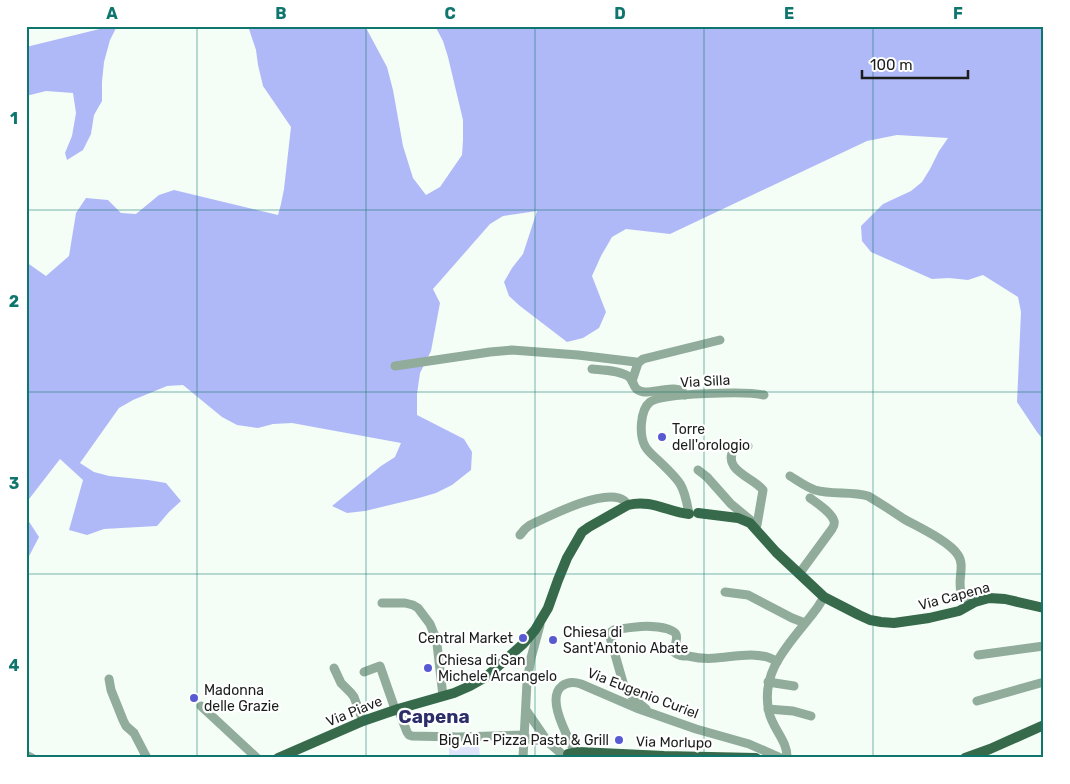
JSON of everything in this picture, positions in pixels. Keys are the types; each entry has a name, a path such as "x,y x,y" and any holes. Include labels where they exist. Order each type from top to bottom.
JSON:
{"main road":[{"path":"628,505 654,505 690,514 738,518 756,527"},
{"name":"Via Piave","path":"278,758 363,720 466,688 495,670 526,641 542,619 571,550 580,535 585,529 628,505"},
{"name":"Via Capena","path":"756,527 769,544 824,598 864,618 887,622 901,622 962,610 984,599 997,598 1044,608"},
{"path":"965,758 984,752 1044,725"},
{"name":"Via Morlupo","path":"568,755 756,758"}],"street":[{"path":"632,381 638,363 643,358 720,340"},
{"path":"395,366 512,350 578,355 638,363"},
{"path":"592,370 605,370 624,375 640,391 651,392 676,389 683,391 685,395"},
{"name":"Via Silla","path":"690,514 682,485 644,446 642,426 644,412 648,404 654,400 685,395 748,393 764,395"},
{"path":"748,446 739,445 735,447 732,451 732,459 738,470 763,490 756,527"},
{"path":"698,470 756,527"},
{"path":"790,476 817,490 868,496 948,546 958,554 960,559 961,590 965,598 972,604"},
{"path":"520,535 530,525 590,500 619,498 628,505"},
{"path":"799,574 834,524 831,517 810,498"},
{"path":"725,592 748,595 805,623"},
{"path":"787,758 787,749 772,723 768,709 768,682 785,648 824,598"},
{"path":"382,603 413,605 418,608 430,624 437,644 443,696"},
{"path":"523,758 530,660 542,619"},
{"path":"650,712 634,699 624,686 610,636 614,630 651,626 672,630 676,633 674,652 679,655 710,658 762,656 777,662"},
{"path":"978,655 1044,646"},
{"path":"516,651 523,653 530,660"},
{"path":"364,672 379,663 409,735 458,737 524,733 548,742 568,755"},
{"path":"334,668 341,683 354,697 363,720"},
{"path":"109,678 111,690 123,720 126,726 134,733 147,758"},
{"name":"Via Eugenio Curiel","path":"568,755 556,700 558,691 564,685 571,682 581,684 640,709 696,729 749,744 781,758"},
{"path":"768,682 794,686"},
{"path":"977,701 1044,682"},
{"path":"200,706 256,758"},
{"path":"768,709 793,711 811,716"},
{"path":"526,710 548,742"},
{"path":"524,733 536,723"},
{"path":"26,755 32,758"}],"shaded area":[{"path":"117,26 110,40 104,62 102,101 94,115 91,134 83,150 67,160 65,153 72,136 76,113 73,93 46,91 26,96 26,47"},
{"path":"248,26 365,26 387,67 403,146 413,178 426,195 440,187 462,155 463,140 463,120 448,57 443,41 435,26 1044,26 1044,441 1017,402 1021,312 1018,297 983,275 968,280 932,279 871,252 862,241 861,226 883,204 911,191 922,182 948,138 897,135 867,141 670,234 626,229 612,237 592,276 606,312 599,328 583,338 567,342 509,296 504,282 523,254 537,211 503,216 490,224 433,289 440,303 431,351 420,373 417,415 464,439 472,452 471,470 452,485 436,493 365,511 347,513 332,506 395,457 401,443 292,423 273,424 258,428 237,425 222,417 183,385 167,386 119,408 80,463 94,472 109,476 166,483 181,501 157,526 104,529 87,535 69,530 83,480 60,459 26,503 26,262 46,276 69,256 76,213 86,198 108,200 121,213 136,214 159,195 174,190 278,215 284,189 291,127 263,86 256,50"},
{"path":"26,517 39,537 26,562"},
{"path":"479,746 480,758 449,758 449,748"}],"place":[{"name":"Torre dell'orologio","path":"662,437"},
{"name":"Central Market","path":"523,638"},
{"name":"Chiesa di Sant'Antonio Abate","path":"553,640"},
{"name":"Chiesa di San Michele Arcangelo","path":"428,668"},
{"name":"Madonna delle Grazie","path":"194,698"},
{"name":"Big Alì - Pizza Pasta & Grill","path":"619,740"}],"district":[{"name":"Capena","path":"434,716"}]}
